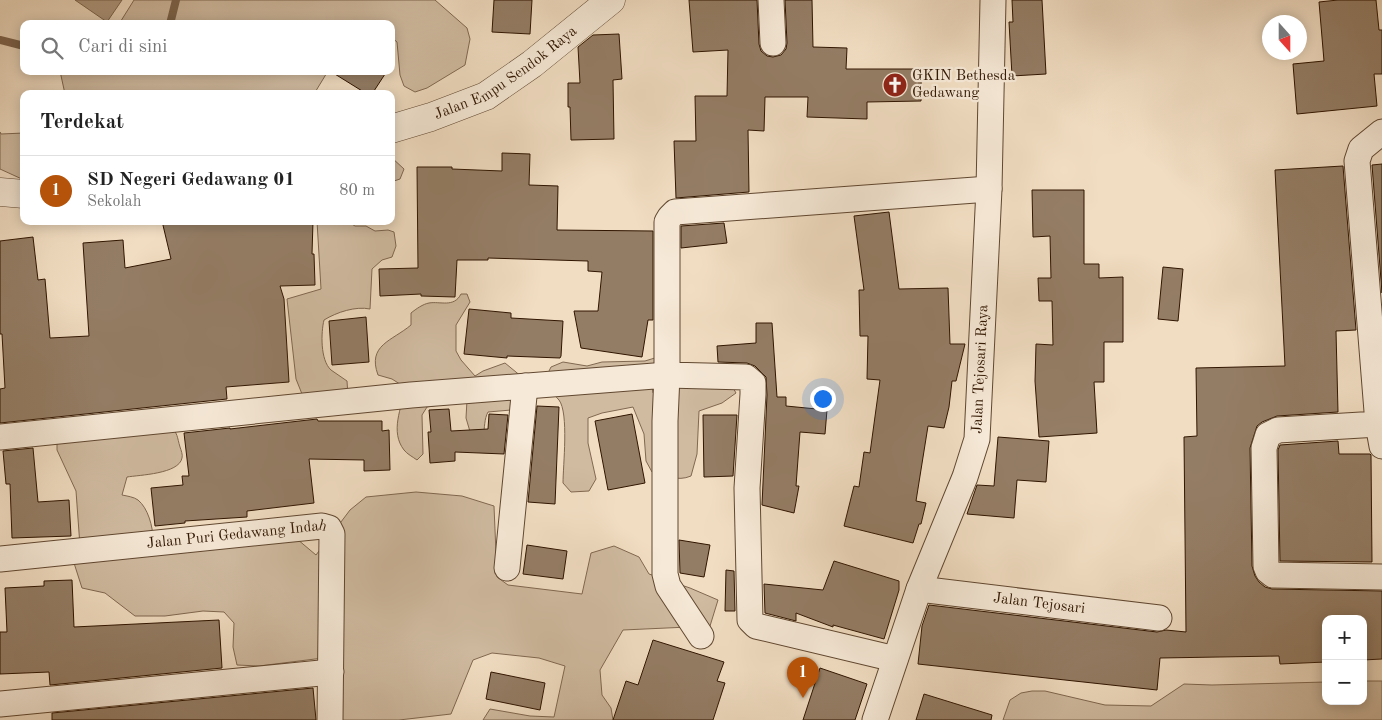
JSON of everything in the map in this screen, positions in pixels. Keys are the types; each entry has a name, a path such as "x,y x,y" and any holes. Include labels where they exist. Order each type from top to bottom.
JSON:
{"street":[{"name":"Jalan Empu Sendok Raya","path":"395,128 431,117 486,96 532,64 611,0"},
{"path":"771,0 773,43"},
{"name":"Jalan Tejosari Raya","path":"875,720 919,589 965,477 977,439 989,189 993,0"},
{"path":"1382,132 1361,149 1357,161 1381,431 1278,430 1268,435 1264,448 1266,566 1268,571 1273,574 1382,577"},
{"path":"701,636 668,586 664,574 667,222 670,217 675,212 989,189"},
{"path":"0,192 20,194"},
{"path":"0,437 411,395 667,375 746,377 753,383 747,488 750,620 756,626 895,659"},
{"path":"508,568 525,386"},
{"name":"Jalan Puri Gedawang Indah","path":"0,559 322,526 329,528 332,534 330,720"},
{"name":"Jalan Tejosari","path":"919,589 1159,618"},
{"path":"0,704 331,672"}],"shaded area":[{"path":"75,0 122,0 108,20 104,20"},
{"path":"134,0 435,0 467,28 470,39 465,65 427,88 415,92 404,86 400,75 397,42 395,40 395,20 122,20"},
{"path":"61,75 326,75 316,90 64,90"},
{"path":"0,132 1,134 20,133 20,178 0,169"},
{"path":"395,161 404,169 400,179 395,181"},
{"path":"317,225 366,226 375,231 388,230 394,232 396,246 392,257 382,260 372,269 370,309 347,310 324,320 322,338 325,360 331,370 347,381 348,396 302,394 296,379 287,299 321,289"},
{"path":"461,294 467,294 470,302 456,325 456,351 461,360 475,376 505,363 522,377 511,410 488,412 483,436 471,435 466,418 467,400 427,407 422,415 423,454 417,460 404,450 398,436 399,412 406,388 392,379 378,375 375,365 376,357 383,345 411,325 411,313 415,310 429,303 455,301"},
{"path":"658,357 652,387 653,393 659,397 674,386 732,386 736,393 722,403 699,411 697,454 691,476 676,478 652,472 646,461 644,434 633,407 602,413 588,418 588,443 596,479 589,491 571,492 563,483 565,427 562,407 559,400 547,391 547,375 551,367 563,362 587,366 602,362 645,361"},
{"path":"170,426 176,433 182,452 182,458 179,463 166,471 127,477 122,495 142,503 151,523 153,539 80,546 76,491 57,450 57,440"},
{"path":"416,492 462,496 494,506 497,577 508,585 582,594 591,553 614,546 639,557 649,574 718,600 710,626 623,630 600,670 602,695 611,708 613,720 483,720 490,709 530,716 554,717 565,666 539,658 492,653 473,660 451,714 399,720 342,720 323,658 259,666 237,665 233,647 234,623 224,612 203,611 165,616 135,616 105,593 82,588 74,563 297,539 316,555 350,510 366,497"},
{"path":"1367,681 1382,681 1382,720 1003,720 1010,700 1021,693 1032,691 1045,691 1105,705 1151,706 1184,684 1322,682 1322,705 1367,705"}],"building":[{"path":"494,0 532,0 530,34 492,32"},
{"path":"689,0 757,0 759,44 761,51 767,56 773,57 781,55 786,49 785,0 812,0 813,47 847,48 846,69 921,69 921,101 867,102 867,119 807,117 808,97 765,97 764,131 748,130 749,192 676,198 674,141 696,141 695,96 727,96 728,50 693,52"},
{"path":"1012,0 1042,0 1046,74 1012,76 1009,22 1013,22"},
{"path":"1376,0 1379,30 1382,30 1382,74 1374,74 1377,106 1297,114 1293,64 1324,61 1319,2"},
{"path":"619,34 622,79 613,80 614,139 571,140 568,83 580,83 578,47 593,35"},
{"path":"336,75 384,75 375,90 361,90"},
{"path":"502,153 530,154 529,185 558,186 557,230 653,231 653,320 648,320 642,357 581,348 574,311 598,311 602,272 588,271 588,261 488,258 488,260 457,260 455,297 421,296 421,294 380,296 379,269 418,268 417,167 452,167 452,169 502,171"},
{"path":"1382,164 1382,293 1372,165"},
{"path":"1343,166 1356,330 1336,331 1338,412 1277,416 1257,426 1250,448 1252,566 1259,582 1265,587 1272,589 1382,591 1382,659 1367,660 1367,615 1322,615 1322,662 1280,664 1279,656 1160,658 1157,690 918,664 922,626 929,605 1157,632 1166,630 1186,632 1184,437 1197,436 1196,368 1285,366 1275,170"},
{"path":"1032,190 1084,190 1084,264 1099,264 1099,278 1123,277 1123,342 1104,342 1104,382 1094,382 1097,433 1039,437 1035,381 1036,344 1053,345 1052,301 1039,301 1038,278 1051,278 1050,236 1033,237"},
{"path":"889,212 899,289 948,288 950,344 965,344 956,381 952,381 944,428 928,426 916,501 926,503 921,524 919,524 913,543 844,526 854,486 859,487 864,452 870,453 880,380 867,379 868,336 860,336 859,290 864,290 854,216"},
{"path":"724,223 727,243 681,248 681,226"},
{"path":"163,225 313,225 312,254 314,254 315,285 280,286 284,299 289,382 226,387 227,399 0,423 0,389 5,388 2,334 0,334 0,241 33,237 38,280 45,279 50,338 89,336 83,243 123,240 125,268 171,259"},
{"path":"1163,267 1183,269 1178,321 1158,319"},
{"path":"469,309 511,313 511,318 563,321 560,358 507,356 507,358 464,354"},
{"path":"366,317 369,362 332,365 329,321"},
{"path":"756,323 772,323 777,397 786,397 786,406 827,410 825,434 800,432 796,486 799,486 794,513 762,505 767,395 766,377 755,366 747,363 718,362 717,346 756,343"},
{"path":"537,406 559,407 555,504 528,502"},
{"path":"449,409 451,431 488,429 489,414 508,415 504,454 455,452 455,461 430,463 428,432 431,432 429,410"},
{"path":"632,414 645,483 608,490 595,421"},
{"path":"703,415 737,415 733,476 704,477"},
{"path":"317,419 318,421 382,421 382,431 389,430 390,470 364,471 364,460 309,459 314,503 247,511 247,517 185,521 185,523 155,526 151,488 183,485 182,476 189,476 184,433"},
{"path":"998,437 1049,441 1046,482 1017,480 1014,518 967,514 977,485 994,486"},
{"path":"1338,441 1339,454 1371,455 1372,562 1280,561 1278,450 1280,445"},
{"path":"33,448 38,502 69,500 71,536 12,538 10,484 6,484 3,451"},
{"path":"679,540 710,545 704,577 680,573"},
{"path":"527,545 567,551 563,579 523,574"},
{"path":"834,561 899,581 899,590 884,639 833,625 833,627 796,613 796,621 765,613 764,584 823,590"},
{"path":"726,570 734,571 735,611 725,611"},
{"path":"72,580 74,627 219,620 222,668 50,685 49,672 0,674 0,632 7,632 5,588 44,586 44,581"},
{"path":"653,640 724,662 717,681 725,683 713,720 613,720 626,681 638,685"},
{"path":"820,668 867,684 855,720 803,720"},
{"path":"491,672 545,683 540,710 486,699"},
{"path":"313,688 316,720 52,720 52,713"},
{"path":"924,694 992,715 991,720 916,720"}],"waterway":[{"path":"171,20 176,0"},
{"path":"0,40 20,45"}],"place":[{"name":"GKIN Bethesda Gedawang","path":"895,85"},
{"name":"SD Negeri Gedawang 01","path":"803,698"}]}
